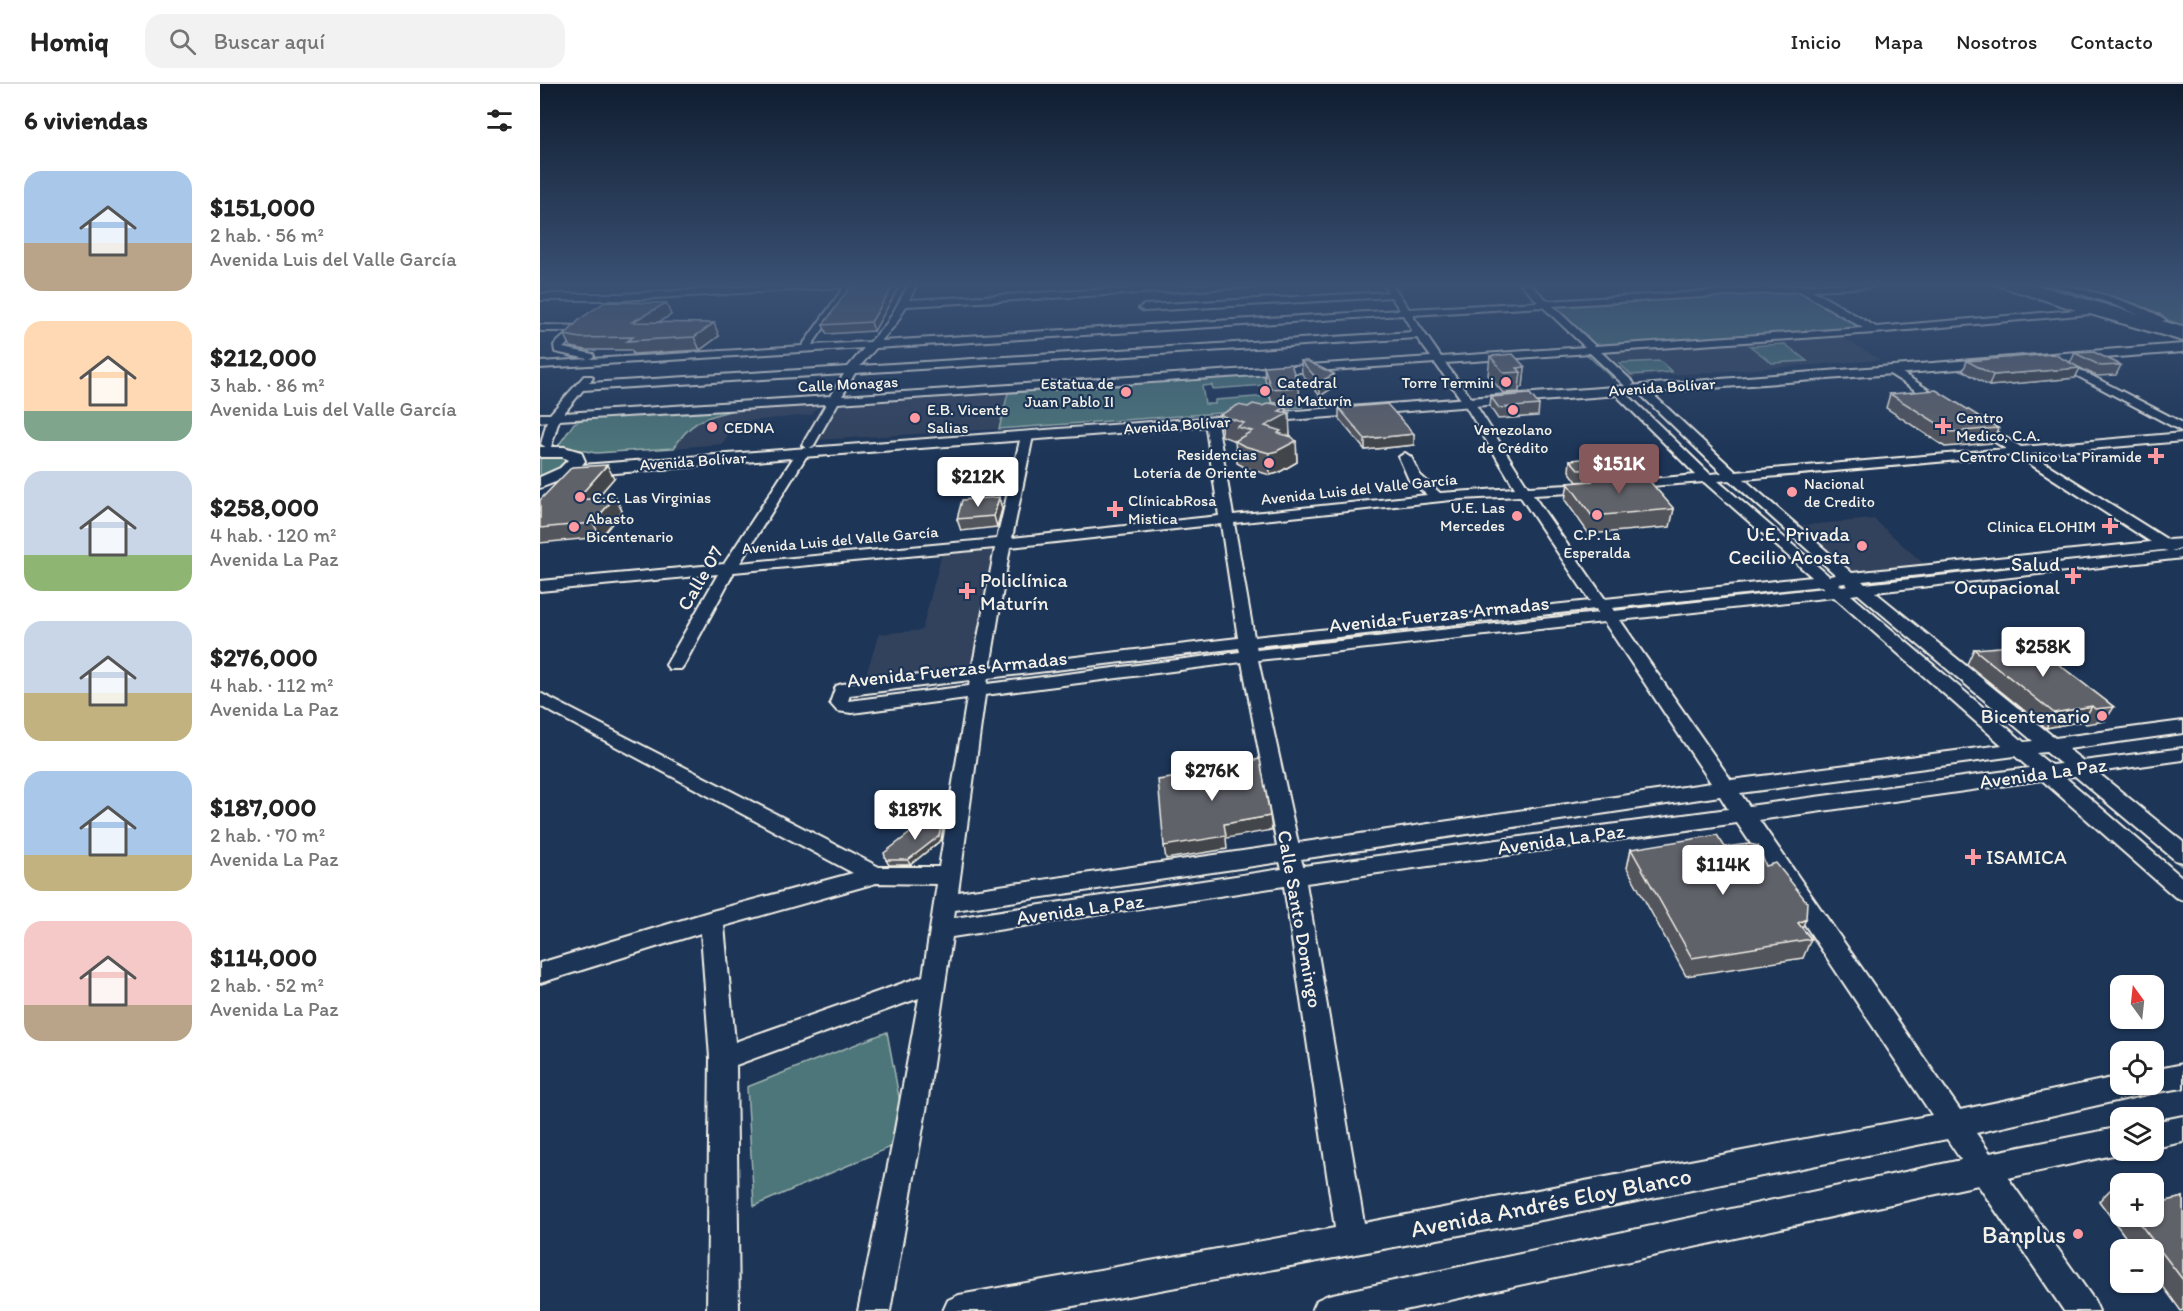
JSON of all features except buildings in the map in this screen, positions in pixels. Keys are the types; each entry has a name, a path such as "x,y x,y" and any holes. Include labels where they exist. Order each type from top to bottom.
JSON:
{"street":[{"path":"564,341 558,347 559,350 589,356 601,363"},
{"path":"804,350 810,341"},
{"name":"Calle 07","path":"675,664 733,563 852,369 875,341"},
{"path":"540,365 952,341"},
{"path":"1147,341 1149,366"},
{"path":"580,387 852,369 1149,366 1365,341"},
{"path":"1425,341 1954,1126 2083,1311"},
{"path":"1584,341 1631,390 1705,476 2040,745 2068,770 2183,854"},
{"name":"Calle Monagas","path":"540,418 834,399 1149,366 1438,359 1707,341"},
{"name":"Avenida Bolívar","path":"1631,390 2183,343"},
{"name":"Avenida Bolívar","path":"540,483 566,472 805,449 2183,348"},
{"path":"2052,359 2183,430"},
{"path":"545,449 554,417 601,363"},
{"path":"1892,371 2166,544"},
{"path":"1631,390 1731,474 1836,583 1861,589 2068,770 2183,891"},
{"name":"Avenida Bolívar","path":"545,449 575,456 593,457 805,449 1027,436 1466,400"},
{"name":"Calle Santo Domingo","path":"1211,422 1248,648 1294,876 1352,1240"},
{"name":"Avenida Luis del Valle García","path":"540,576 733,563 1004,539 1461,495 1731,474 2014,448 2183,430"},
{"path":"874,1311 906,1150 934,982 979,673 1004,539 1027,436"},
{"name":"Avenida Luis del Valle García","path":"2014,448 2183,437"},
{"path":"566,472 577,461 575,456"},
{"path":"1406,457 1414,477 1433,493"},
{"name":"Avenida Luis del Valle García","path":"1225,517 1433,493 1523,490"},
{"name":"Avenida Fuerzas Armadas","path":"1248,648 976,691 852,707 843,707 839,703 842,690 979,673 1605,611 2166,544 2182,552"},
{"name":"Avenida Fuerzas Armadas","path":"1861,589 2182,552"},
{"name":"Avenida Luis del Valle García","path":"540,586 733,563"},
{"path":"540,699 876,875"},
{"name":"Avenida La Paz","path":"943,916 1289,851 1726,788 2183,727"},
{"name":"Avenida La Paz","path":"943,916 1294,876 2183,754"},
{"path":"540,973 711,920 876,875 948,876"},
{"path":"711,920 723,1058 723,1311"},
{"path":"723,1058 934,982"},
{"path":"2164,1080 2183,1076"},
{"name":"Avenida Andrés Eloy Blanco","path":"959,1311 1352,1240 1954,1126 2110,1091"},
{"path":"2164,1133 2183,1129"},
{"path":"1328,1311 2110,1143"}],"shaded area":[{"path":"1723,341 1849,341 1881,360 1632,378 1602,349"},
{"name":"E.B. Vicente Salias","path":"1008,393 999,429 817,440 834,407 839,405"},
{"name":"CEDNA","path":"818,405 812,415 737,422 722,444 674,448 684,432 704,417 733,410"},
{"name":"U.E. Privada Cecilio Acosta","path":"1874,519 1925,565 1854,573 1795,526"},
{"name":"Policlínica Maturín","path":"1009,546 989,671 863,684 879,634 922,630 942,553"}],"green space":[{"path":"1583,341 1707,341 1593,349 1622,377 1612,378 1581,349 1591,349"},
{"path":"1785,344 1807,361 1772,363 1750,346"},
{"path":"1660,361 1672,372 1631,375 1619,363"},
{"path":"1290,372 1266,379 1265,385 1213,389 1212,385 1202,386 1205,404 1215,404 1215,400 1269,396 1272,403 1300,401 1302,407 999,429 1008,393"},
{"path":"732,408 730,411 712,416 691,427 674,448 596,453 558,446 574,423 586,418"},
{"path":"540,456 564,457 568,460 569,465 540,481"},
{"path":"887,1032 907,1140 754,1206 747,1087"}],"waterway":[{"path":"1728,480 1769,515"},
{"path":"2174,858 2183,865"}],"place":[{"name":"Torre Termini","path":"1506,382"},
{"name":"Catedral de Maturín","path":"1265,391"},
{"name":"Estatua de Juan Pablo II","path":"1126,392"},
{"name":"Venezolano de Crédito","path":"1513,410"},
{"name":"E.B. Vicente Salias","path":"915,418"},
{"name":"Centro Medico, C.A.","path":"1943,426"},
{"name":"CEDNA","path":"712,427"},
{"name":"Centro Clinico La Piramide","path":"2156,456"},
{"name":"Residencias Lotería de Oriente","path":"1269,463"},
{"name":"Nacional de Credito","path":"1792,492"},
{"name":"C.C. Las Virginias","path":"580,497"},
{"name":"ClínicabRosa Mistica","path":"1115,509"},
{"name":"C.P. La Esperalda","path":"1597,515"},
{"name":"U.E. Las Mercedes","path":"1517,516"},
{"name":"Clinica ELOHIM","path":"2110,526"},
{"name":"Abasto Bicentenario","path":"574,527"},
{"name":"U.E. Privada Cecilio Acosta","path":"1862,546"},
{"name":"Salud Ocupacional","path":"2073,576"},
{"name":"Policlínica Maturín","path":"967,591"},
{"name":"Bicentenario","path":"2102,716"},
{"name":"ISAMICA","path":"1973,857"},
{"name":"Banplus","path":"2078,1234"}]}
